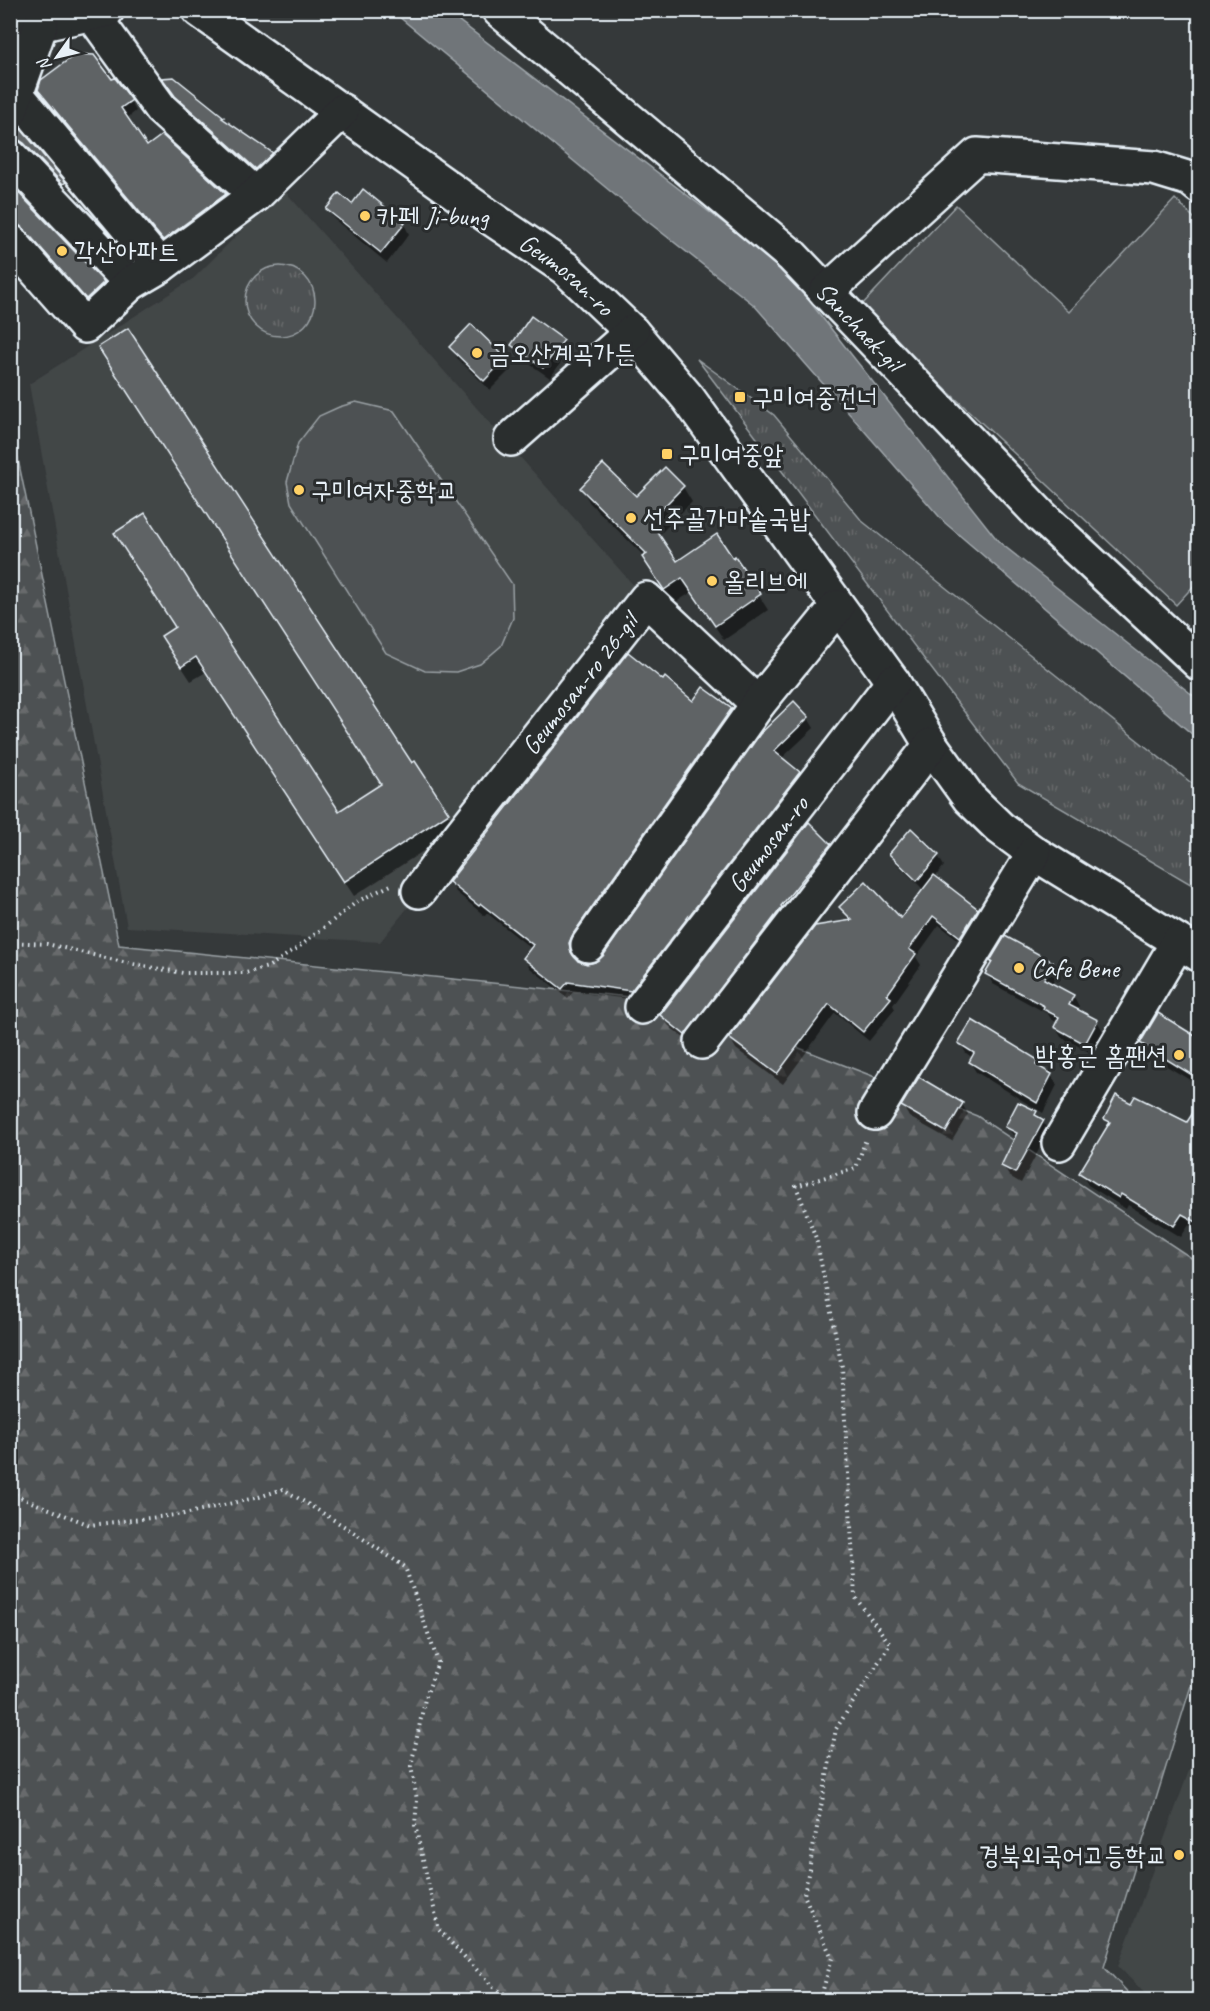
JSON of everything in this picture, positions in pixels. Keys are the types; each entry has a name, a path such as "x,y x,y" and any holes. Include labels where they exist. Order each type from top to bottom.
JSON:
{"street":[{"name":"Geumosan-ro","path":"199,10 565,268 632,333 688,398 893,682 931,745 969,798 1000,828 1034,853 1189,948 1059,1143"},
{"name":"Sanchaek-gil","path":"499,10 792,256 1041,516 1200,664"},
{"path":"160,266 14,103 26,27 99,12 161,109 256,195"},
{"path":"10,241 85,326 131,283 160,266 256,195 342,111"},
{"path":"826,292 977,155 1154,168 1190,179 1200,187"},
{"path":"10,156 131,283"},
{"path":"511,439 632,333"},
{"name":"Geumosan-ro 26-gil","path":"407,887 448,851 646,599 758,704"},
{"path":"588,945 758,704 837,607"},
{"name":"Geumosan-ro","path":"642,1007 893,682"},
{"path":"702,1042 931,745"},
{"path":"875,1113 1034,853"}],"path":[{"path":"10,942 47,944 127,963 183,973 246,973 268,967 296,949 358,901 407,887"},
{"path":"820,2001 832,1958 804,1895 836,1729 890,1644 855,1598 842,1366 816,1238 796,1186 856,1168 875,1113"},
{"path":"10,1492 90,1525 184,1514 259,1497 283,1489 405,1567 438,1662 425,1700 411,1766 417,1800 415,1825 439,1930 495,1989 516,2001"}],"shaded area":[{"path":"392,11 446,11 784,269 999,542 1199,700 1199,740 944,522 754,305 633,210"},
{"name":"구미여자중학교","path":"283,189 643,596 422,890 380,942 127,927 29,384 194,278"},
{"name":"경북외국어고등학교","path":"1199,1743 1199,2000 1151,2000 1118,1966"}],"green space":[{"path":"1175,199 1199,223 1199,580 1176,605 859,308 956,205 1069,312"},
{"path":"280,266 293,269 305,276 312,288 315,301 312,314 305,326 293,333 280,336 267,333 255,326 248,314 245,301 248,288 255,276 267,269"},
{"path":"697,359 774,415 862,521 1199,789 1199,889 1018,783"},
{"path":"356,402 394,411 512,584 513,618 501,646 480,664 456,672 425,671 386,653 291,503 287,482 298,443 319,416"},
{"path":"10,421 119,945 679,1002 977,1116 1199,1263 1199,1660 1104,1967 1135,2000 11,2000"}],"building":[{"path":"76,54 94,55 132,100 121,108 147,146 162,135 226,194 163,240 38,90 41,80"},
{"path":"174,77 224,117 222,118 273,153 256,169 175,96 162,78"},
{"path":"20,128 66,182 63,184 24,143 16,138 10,138 10,130"},
{"name":"각산아파트","path":"10,184 104,282 86,299 24,229 10,221"},
{"name":"카페 Ji-bung","path":"363,189 405,223 381,253 326,209 339,193 352,204"},
{"path":"531,316 564,340 543,368 511,345"},
{"name":"금오산계곡가든","path":"471,324 506,358 484,381 449,347"},
{"path":"128,328 412,763 415,761 449,813 344,882 196,657 181,667 161,636 175,627 114,533 145,513 339,811 381,784 98,347"},
{"path":"603,464 636,496 665,467 684,486 650,521 677,561 717,534 761,594 715,626 682,578 664,590 642,557 647,554 580,488"},
{"path":"628,652 663,680 665,677 693,701 703,687 732,708 573,934 569,943 571,952 578,961 587,964 603,956 760,734 794,701 809,717 774,751 800,772 631,991 568,982 562,989 523,958 533,945 449,882"},
{"path":"809,822 831,844 781,906 685,1035 660,1015"},
{"path":"911,828 939,855 917,881 889,854"},
{"path":"934,875 978,909 960,937 933,916 909,949 916,954 887,995 891,998 863,1032 829,1004 777,1074 729,1038 815,926 852,920 839,907 866,881 901,918"},
{"path":"1005,936 1053,962 1044,979 1074,995 1069,1005 1098,1020 1085,1044 1054,1027 1059,1017 1043,1009 1044,1006 985,974"},
{"name":"박홍근 홈팬션","path":"1158,1013 1200,1039 1200,1080 1140,1043"},
{"path":"972,1020 1038,1060 1036,1065 1052,1074 1037,1103 969,1062 974,1053 958,1043"},
{"path":"919,1077 963,1103 946,1132 901,1106"},
{"path":"1116,1095 1131,1103 1135,1096 1187,1122 1200,1102 1200,1224 1182,1214 1174,1226 1121,1194 1119,1198 1079,1173 1110,1122 1104,1119"},
{"path":"1018,1102 1037,1111 1035,1115 1044,1120 1015,1173 1001,1166 1017,1133 1005,1127"}],"place":[{"name":"카페 Ji-bung","path":"365,216"},
{"name":"각산아파트","path":"62,251"},
{"name":"금오산계곡가든","path":"477,353"},
{"name":"구미여중건너","path":"740,397"},
{"name":"구미여중앞","path":"667,454"},
{"name":"구미여자중학교","path":"299,490"},
{"name":"선주골가마솥국밥","path":"631,518"},
{"name":"올리브에","path":"712,581"},
{"name":"Cafe Bene","path":"1019,968"},
{"name":"박홍근 홈팬션","path":"1179,1055"},
{"name":"경북외국어고등학교","path":"1179,1855"}]}
